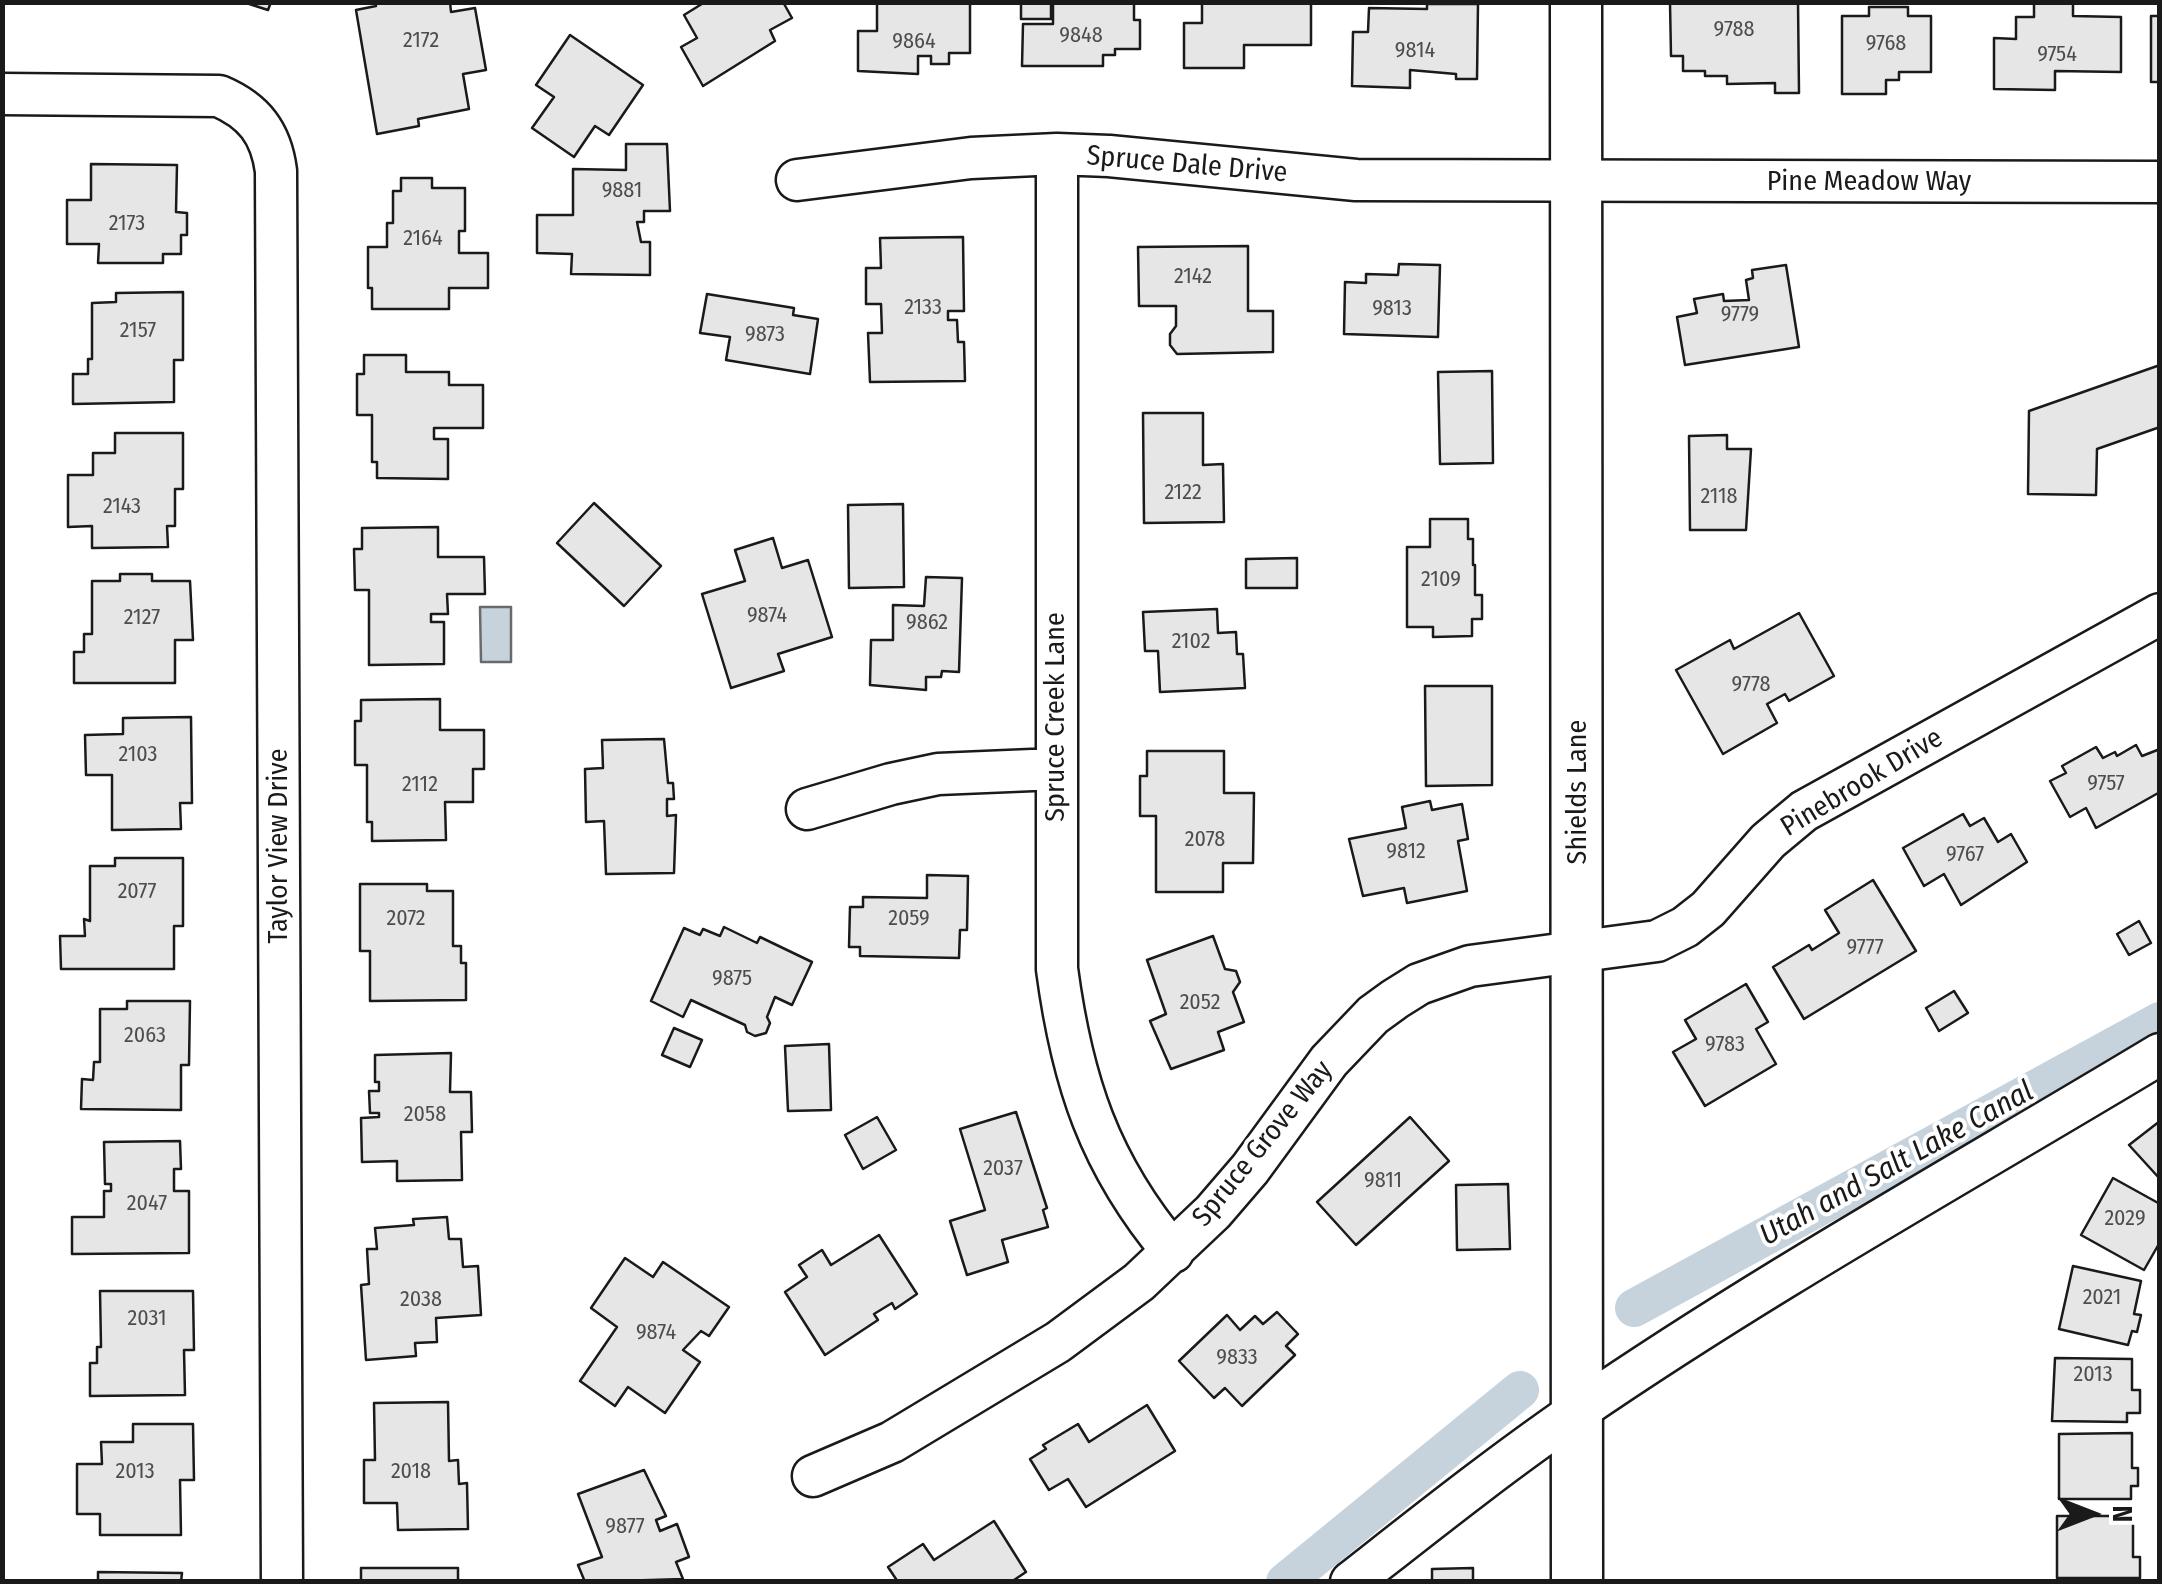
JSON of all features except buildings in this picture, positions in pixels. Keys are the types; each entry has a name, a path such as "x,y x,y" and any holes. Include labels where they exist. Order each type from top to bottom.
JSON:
{"main road":[{"name":"Shields Lane","path":"1576,2 1577,1582"}],"street":[{"name":"Taylor View Drive","path":"2,94 219,96 253,116 266,132 276,170 282,1582"},
{"name":"Spruce Dale Drive","path":"797,180 971,158 1057,154 1356,180 1578,181"},
{"name":"Spruce Creek Lane","path":"1057,154 1057,968 1072,1058 1090,1116 1122,1184 1173,1252"},
{"name":"Pine Meadow Way","path":"1578,181 2160,182"},
{"name":"Pinebrook Drive","path":"1578,950 1657,941 1685,927 1708,909 1768,841 1804,811 2160,614"},
{"path":"806,809 938,774 1056,768"},
{"name":"Spruce Grove Way","path":"813,1476 892,1442 1104,1310 1173,1252 1250,1169 1329,1061 1395,998 1419,984 1470,966 1578,950"},
{"path":"1351,1582 1576,1412 1796,1270 2160,1054"}],"shaded area":[{"path":"480,607 511,607 511,662 481,662"}],"waterway":[{"name":"Utah and Salt Lake Canal","path":"1634,1308 2160,1021"},
{"name":"Utah and Salt Lake Canal","path":"1285,1582 1520,1390"}]}
